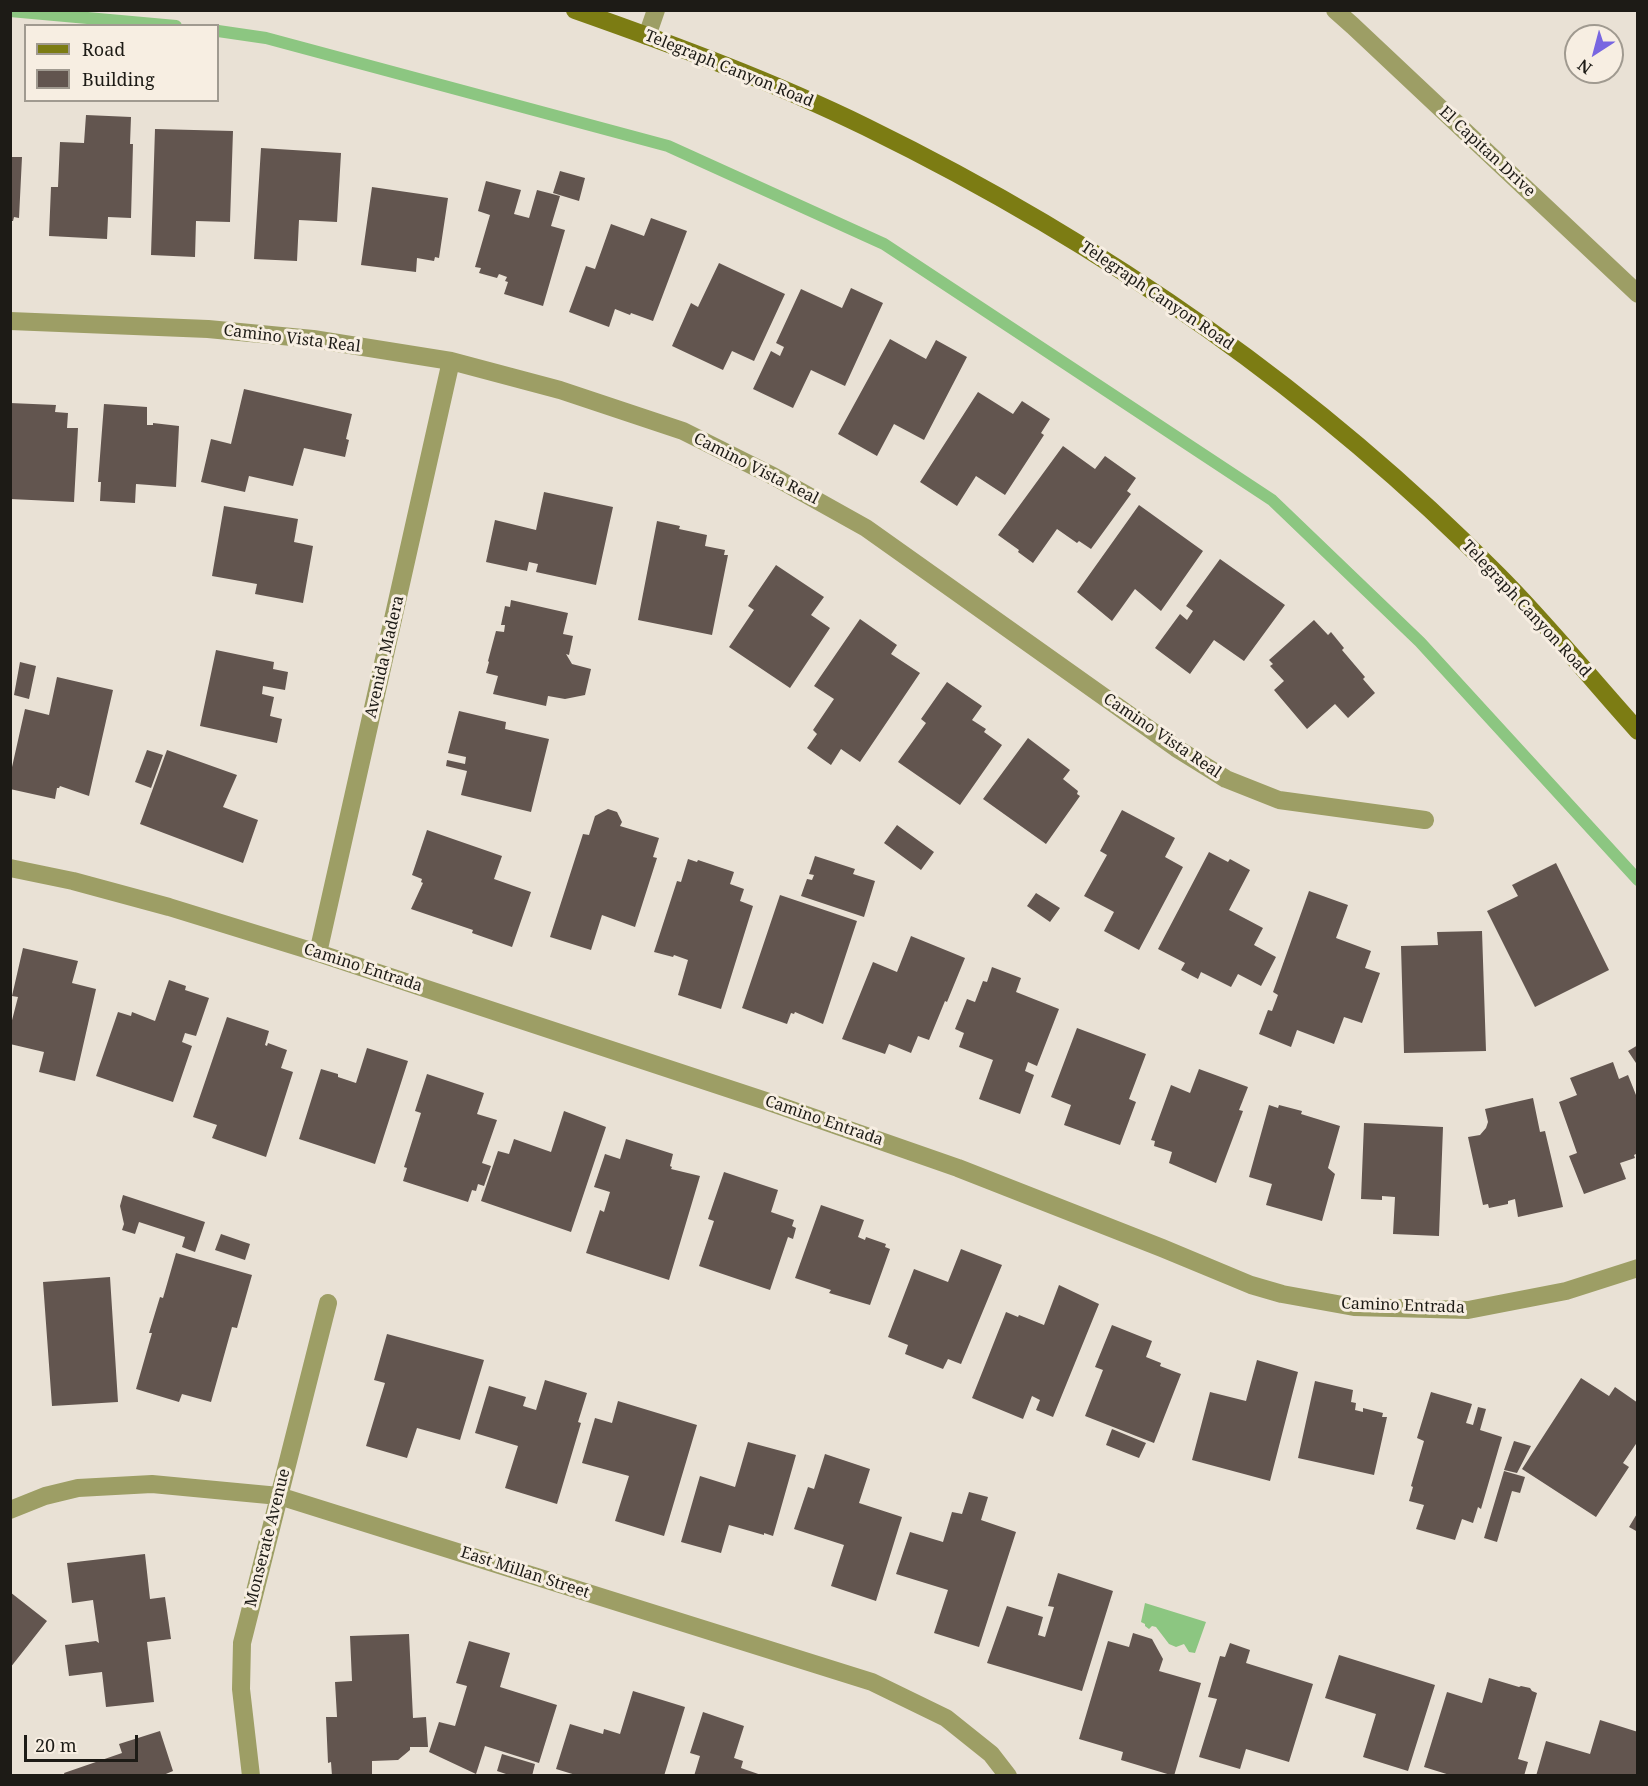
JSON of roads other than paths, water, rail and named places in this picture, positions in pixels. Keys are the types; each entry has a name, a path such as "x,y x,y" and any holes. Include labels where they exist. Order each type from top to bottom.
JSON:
{"street":[{"name":"Telegraph Canyon Road","path":"575,10 757,78 864,125 1070,237 1168,301 1263,369 1345,435 1424,504 1499,576 1638,730"},
{"path":"648,36 656,10"},
{"name":"El Capitan Drive","path":"1335,10 1638,294"},
{"name":"Camino Vista Real","path":"10,321 208,329 312,339 451,361 560,390 657,422 682,431 773,476 866,528 1176,748 1226,779 1279,800 1425,820"},
{"name":"Avenida Madera","path":"318,952 451,361"},
{"name":"Camino Entrada","path":"10,868 72,881 158,904 318,952 755,1097 958,1168 1251,1286 1282,1294 1354,1307 1468,1310 1566,1291 1637,1269"},
{"name":"Monserate Avenue","path":"251,1776 241,1689 242,1643 328,1303"},
{"name":"East Millan Street","path":"10,1510 45,1496 78,1488 152,1484 279,1496 872,1682 946,1718 991,1754 1008,1776"}],"waterway":[{"path":"10,11 154,24"},
{"path":"219,31 266,38 668,146 884,244 1272,500 1420,642 1638,880"}]}
